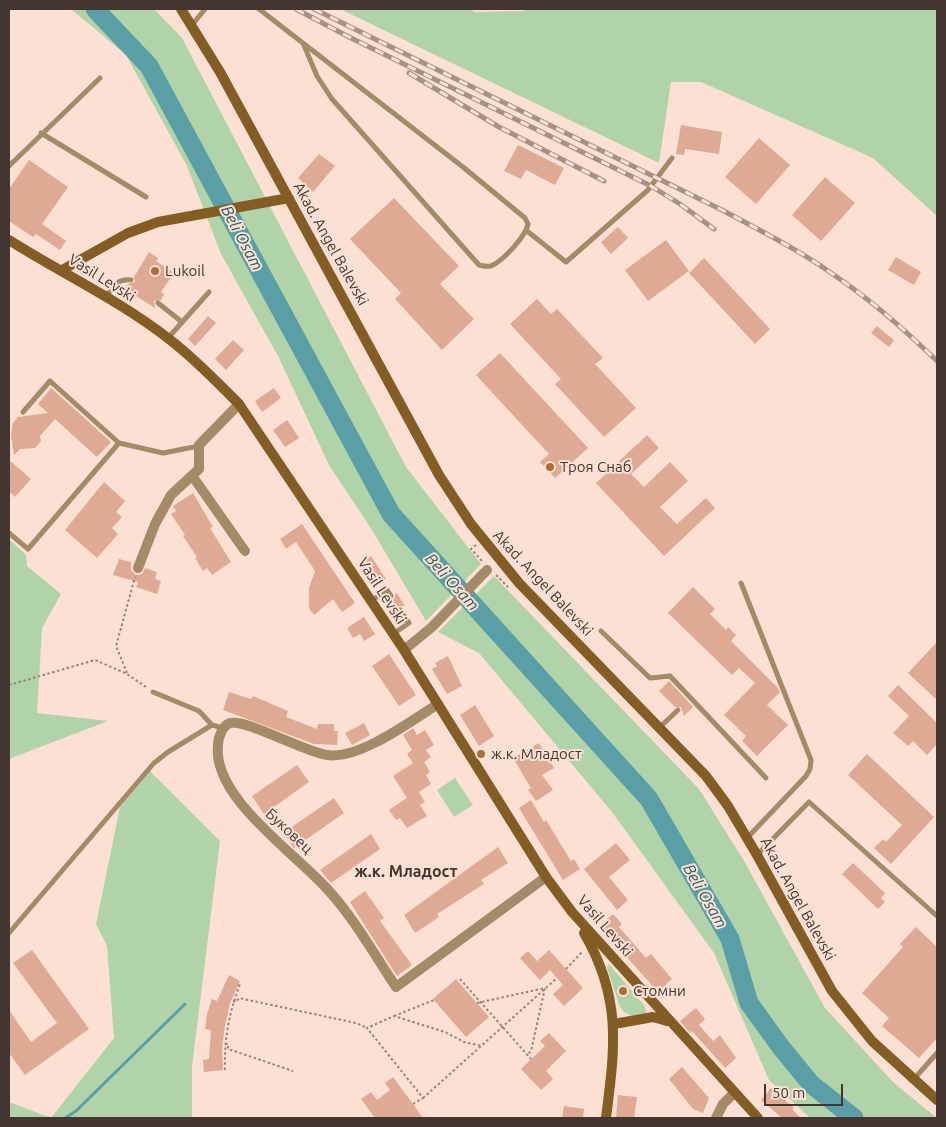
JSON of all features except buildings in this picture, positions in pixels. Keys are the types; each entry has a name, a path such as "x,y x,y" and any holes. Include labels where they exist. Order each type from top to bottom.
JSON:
{"street":[{"name":"Akad. Angel Balevski","path":"181,9 192,25 288,198 439,474 484,543 519,583 706,776 728,806 757,855 832,991 872,1041 937,1100"},
{"path":"62,270 128,233 158,222 288,198"},
{"name":"Vasil Levski","path":"9,240 106,297 168,338 207,372 239,404 404,650 546,877 572,912 734,1094 758,1118"},
{"path":"138,568 155,524 171,495 193,477 199,469 200,445 239,404"},
{"path":"193,477 244,552"},
{"path":"404,650 432,627 489,569"},
{"path":"223,728 230,723 244,724 315,753 330,756 346,755 369,745 438,704"},
{"name":"Буковец","path":"223,728 218,739 216,757 222,775 236,798 251,816 330,891 396,987 546,877"},
{"path":"572,912 590,944 608,989 614,1024 606,1118"},
{"path":"614,1024 653,1017 669,1022"},
{"path":"716,1118 723,1104 734,1094"}],"lane":[{"path":"192,25 205,9"},
{"path":"259,9 303,43 494,191 525,218 528,224 527,231 493,265 479,265 332,99 317,76 303,43"},
{"path":"9,166 41,132 100,78"},
{"path":"41,132 146,197"},
{"path":"527,231 566,262 648,190 672,158"},
{"path":"106,297 116,283 123,280 131,280"},
{"path":"168,338 209,292"},
{"path":"158,303 182,322"},
{"path":"24,412 50,381 119,443 163,453 200,445"},
{"path":"9,533 28,549 119,443"},
{"path":"740,582 811,760 806,776 747,838"},
{"path":"371,601 388,590 391,596"},
{"path":"393,634 409,623 400,610"},
{"path":"601,631 650,678 670,676 766,778"},
{"path":"153,692 199,711 212,725 223,728"},
{"path":"660,727 678,710"},
{"path":"9,933 154,763 168,752 212,725"},
{"path":"757,855 809,802 937,916"},
{"path":"913,1080 937,1053"},
{"path":"931,1060 937,1066"}],"path":[{"path":"471,549 508,588"},
{"path":"127,674 116,646 138,568"},
{"path":"9,685 95,660 127,674 153,692"},
{"path":"566,969 590,944"},
{"path":"413,1104 423,1098 557,978"},
{"path":"460,979 479,1003 531,1059"},
{"path":"225,1070 225,1044 233,1001 240,984"},
{"path":"479,1003 545,988"},
{"path":"527,1054 531,1051 545,988"},
{"path":"233,1001 236,1002 239,998 266,1002 356,1023 367,1028 423,1098"},
{"path":"367,1028 434,1000"},
{"path":"394,1016 445,1032 464,1042 482,1046"},
{"path":"225,1044 228,1044 228,1049 293,1071"}],"green space":[{"path":"71,9 154,9 182,38 406,467 481,564 426,621 372,530 329,465 278,356 221,254 187,166 126,55"},
{"path":"340,9 469,9 475,12 524,11 526,9 937,9 937,216 873,158 701,82 671,82 659,163"},
{"path":"9,539 26,555 27,566 61,594 42,628 37,713 108,721 9,759"},
{"path":"494,576 699,789 743,859 825,1008 893,1082 937,1118 810,1118 769,1080 714,953 612,812 479,653 438,632"},
{"path":"150,771 220,841 192,1066 192,1118 51,1118 114,1038 107,946 96,924 120,807"},
{"path":"455,778 473,805 454,817 437,790"},
{"path":"609,964 644,1005 647,1013 632,1016 624,1012 620,1007 607,968"},
{"path":"9,1102 51,1118 9,1118"}],"waterway":[{"name":"Beli Osam","path":"95,9 149,66 391,514 649,799 730,939 749,1003 780,1046 811,1084 854,1118"},
{"path":"65,1118 76,1111 185,1004"}],"railway":[{"path":"296,9 349,37"},
{"path":"314,9 724,211 780,241 848,285 900,327 937,361"},
{"path":"343,34 651,186 714,229"},
{"path":"409,73 499,127 604,181"}],"place":[{"name":"Lukoil","path":"155,271"},
{"name":"Троя Снаб","path":"550,467"},
{"name":"ж.к. Младост","path":"481,754"},
{"name":"Стомни","path":"623,991"}],"district":[{"name":"ж.к. Младост","path":"406,872"}]}
